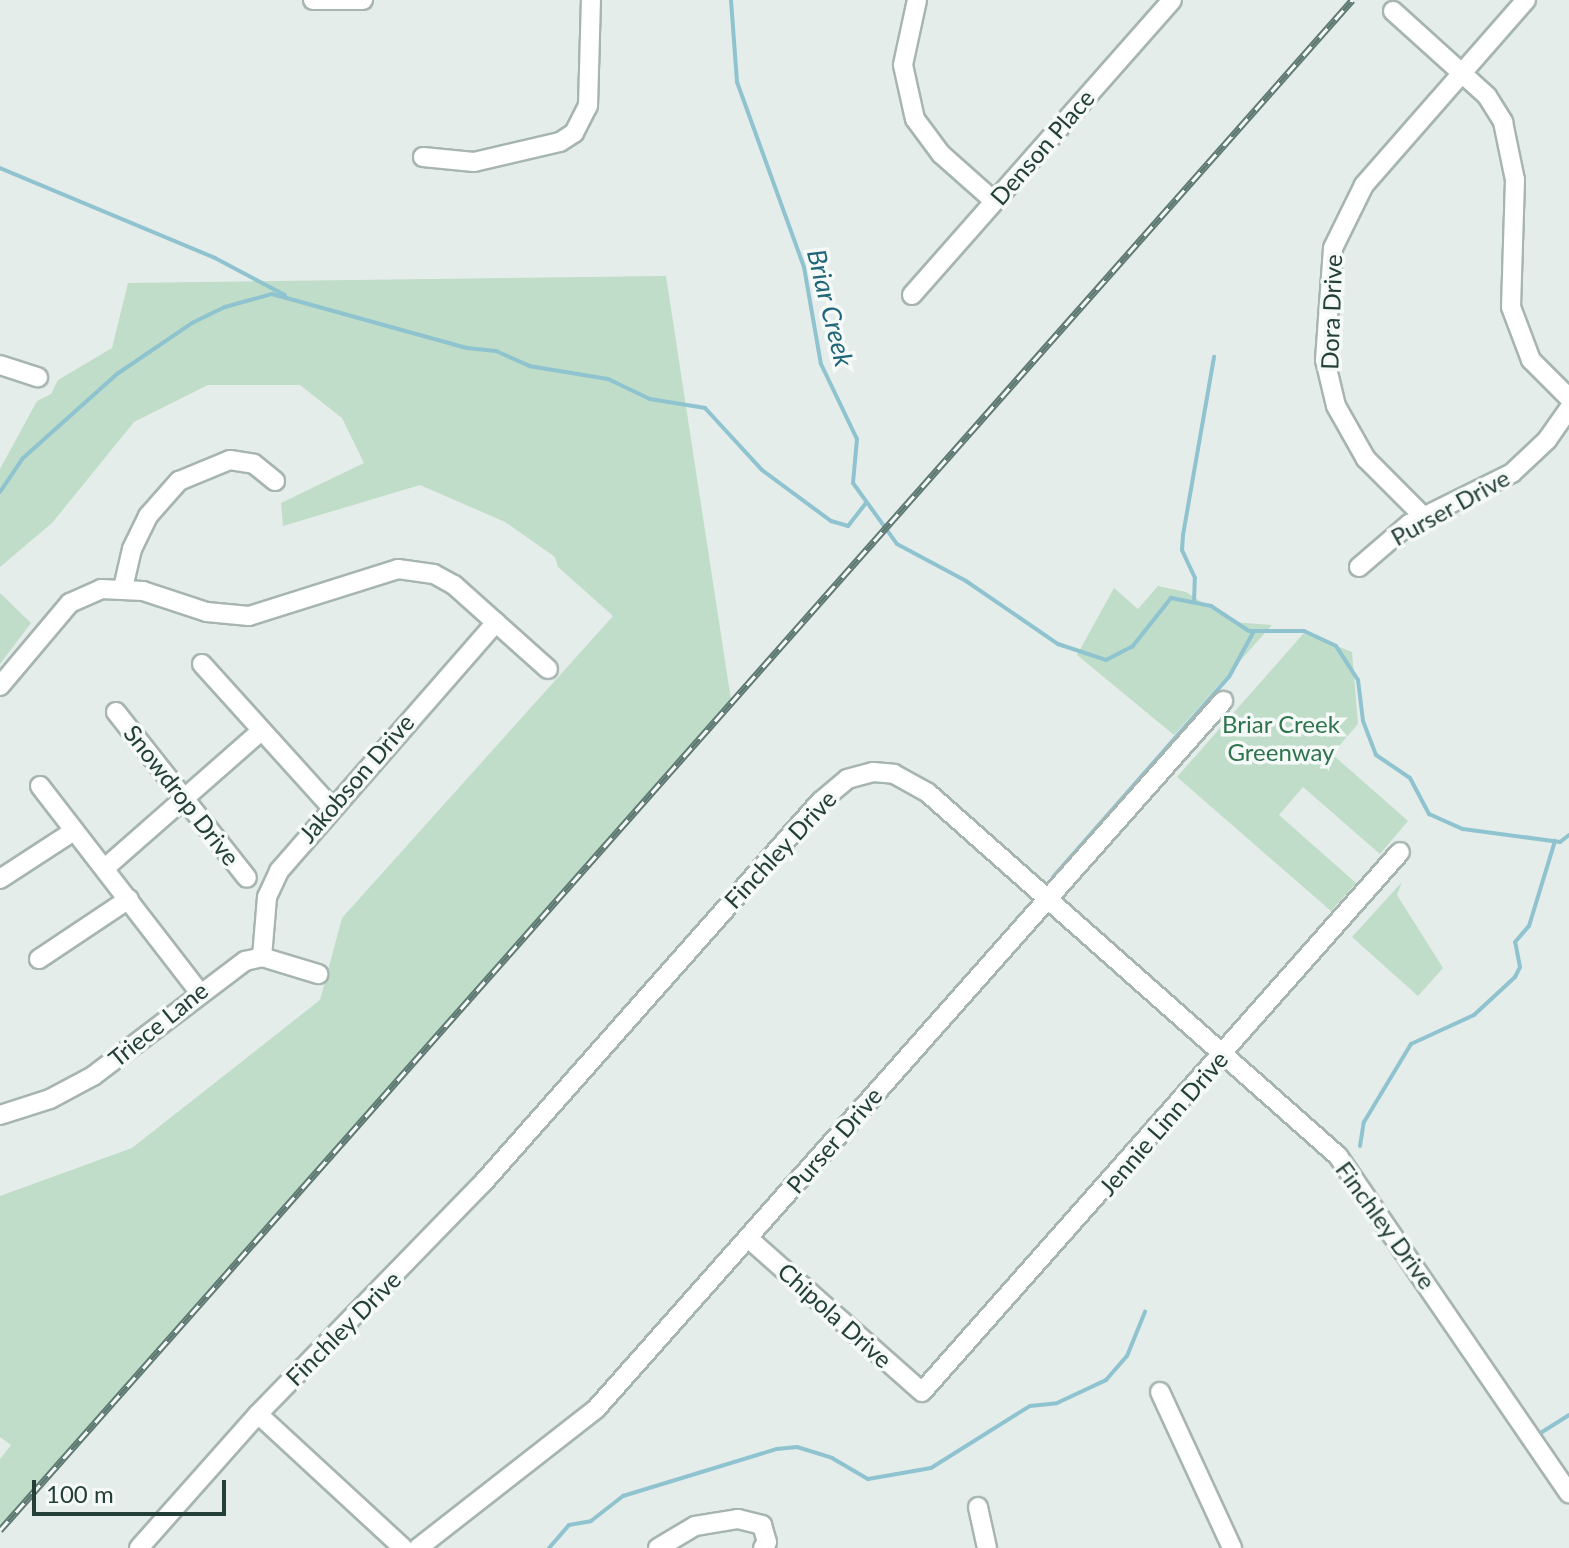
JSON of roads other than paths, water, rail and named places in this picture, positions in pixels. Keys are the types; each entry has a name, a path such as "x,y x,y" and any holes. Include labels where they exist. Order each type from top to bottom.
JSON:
{"street":[{"path":"313,0 363,0"},
{"path":"423,157 474,162 560,142 574,133 588,106 591,0"},
{"path":"917,0 903,65 915,119 941,154 994,201"},
{"name":"Denson Place","path":"912,295 1172,0"},
{"name":"Dora Drive","path":"1423,516 1366,459 1336,406 1325,360 1328,276 1340,223 1352,201 1526,0"},
{"path":"1393,11 1462,72 1497,110 1514,155 1510,296 1516,328 1537,368 1569,398"},
{"path":"0,365 38,377"},
{"name":"Purser Drive","path":"1359,567 1423,516 1512,473 1547,440 1569,409"},
{"path":"123,588 132,549 148,516 179,481 230,460 254,464 275,481"},
{"path":"0,686 70,603 101,589 123,588 207,612 249,616 378,573 414,569 454,585 548,669"},
{"name":"Jakobson Drive","path":"262,957 272,884 332,808 496,622"},
{"path":"202,664 332,808"},
{"name":"Purser Drive","path":"418,1548 596,1409 1223,701"},
{"name":"Snowdrop Drive","path":"116,712 247,878"},
{"path":"105,868 261,731"},
{"name":"Finchley Drive","path":"139,1548 258,1414 452,1216 820,802 847,779 882,772 916,785 1224,1054 1354,1174 1569,1493"},
{"path":"40,786 199,992"},
{"path":"0,879 74,831"},
{"name":"Jennie Linn Drive","path":"922,1392 1400,852"},
{"path":"39,959 129,899"},
{"path":"262,957 318,974"},
{"name":"Triece Lane","path":"0,1115 50,1099 93,1076 233,966 262,957"},
{"name":"Chipola Drive","path":"748,1238 922,1392"},
{"path":"1160,1392 1232,1548"},
{"path":"258,1414 403,1548"},
{"path":"978,1507 987,1548"},
{"path":"658,1548 695,1526 738,1519 762,1525 767,1542 763,1548"}],"waterway":[{"name":"Briar Creek","path":"731,0 737,82 804,267 821,364 857,439 853,483 897,544 966,581 1058,644 1106,660 1132,647 1171,598 1211,606 1249,631 1304,631 1336,646 1358,680 1363,721 1376,755 1410,778 1429,814 1463,829 1560,842 1569,835"},
{"path":"0,168 215,258 285,295"},
{"path":"0,492 22,459 117,374 192,323 225,307 272,294 467,348 496,351 529,366 608,379 650,399 705,408 762,470 831,521 848,526 865,504"},
{"path":"1194,602 1195,578 1182,550 1183,535 1214,357"},
{"path":"1053,877 1229,677 1254,631"},
{"path":"1360,1146 1364,1122 1411,1044 1474,1015 1515,977 1520,967 1515,942 1529,926 1555,841"},
{"path":"549,1548 569,1525 591,1521 623,1496 777,1449 797,1447 832,1458 868,1479 931,1468 1030,1406 1057,1403 1106,1380 1127,1356 1145,1312"},
{"path":"1542,1432 1569,1415"}],"railway":[{"path":"0,1530 1352,0"}],"park label":[{"name":"Briar Creek Greenway","path":"1281,738"}]}
